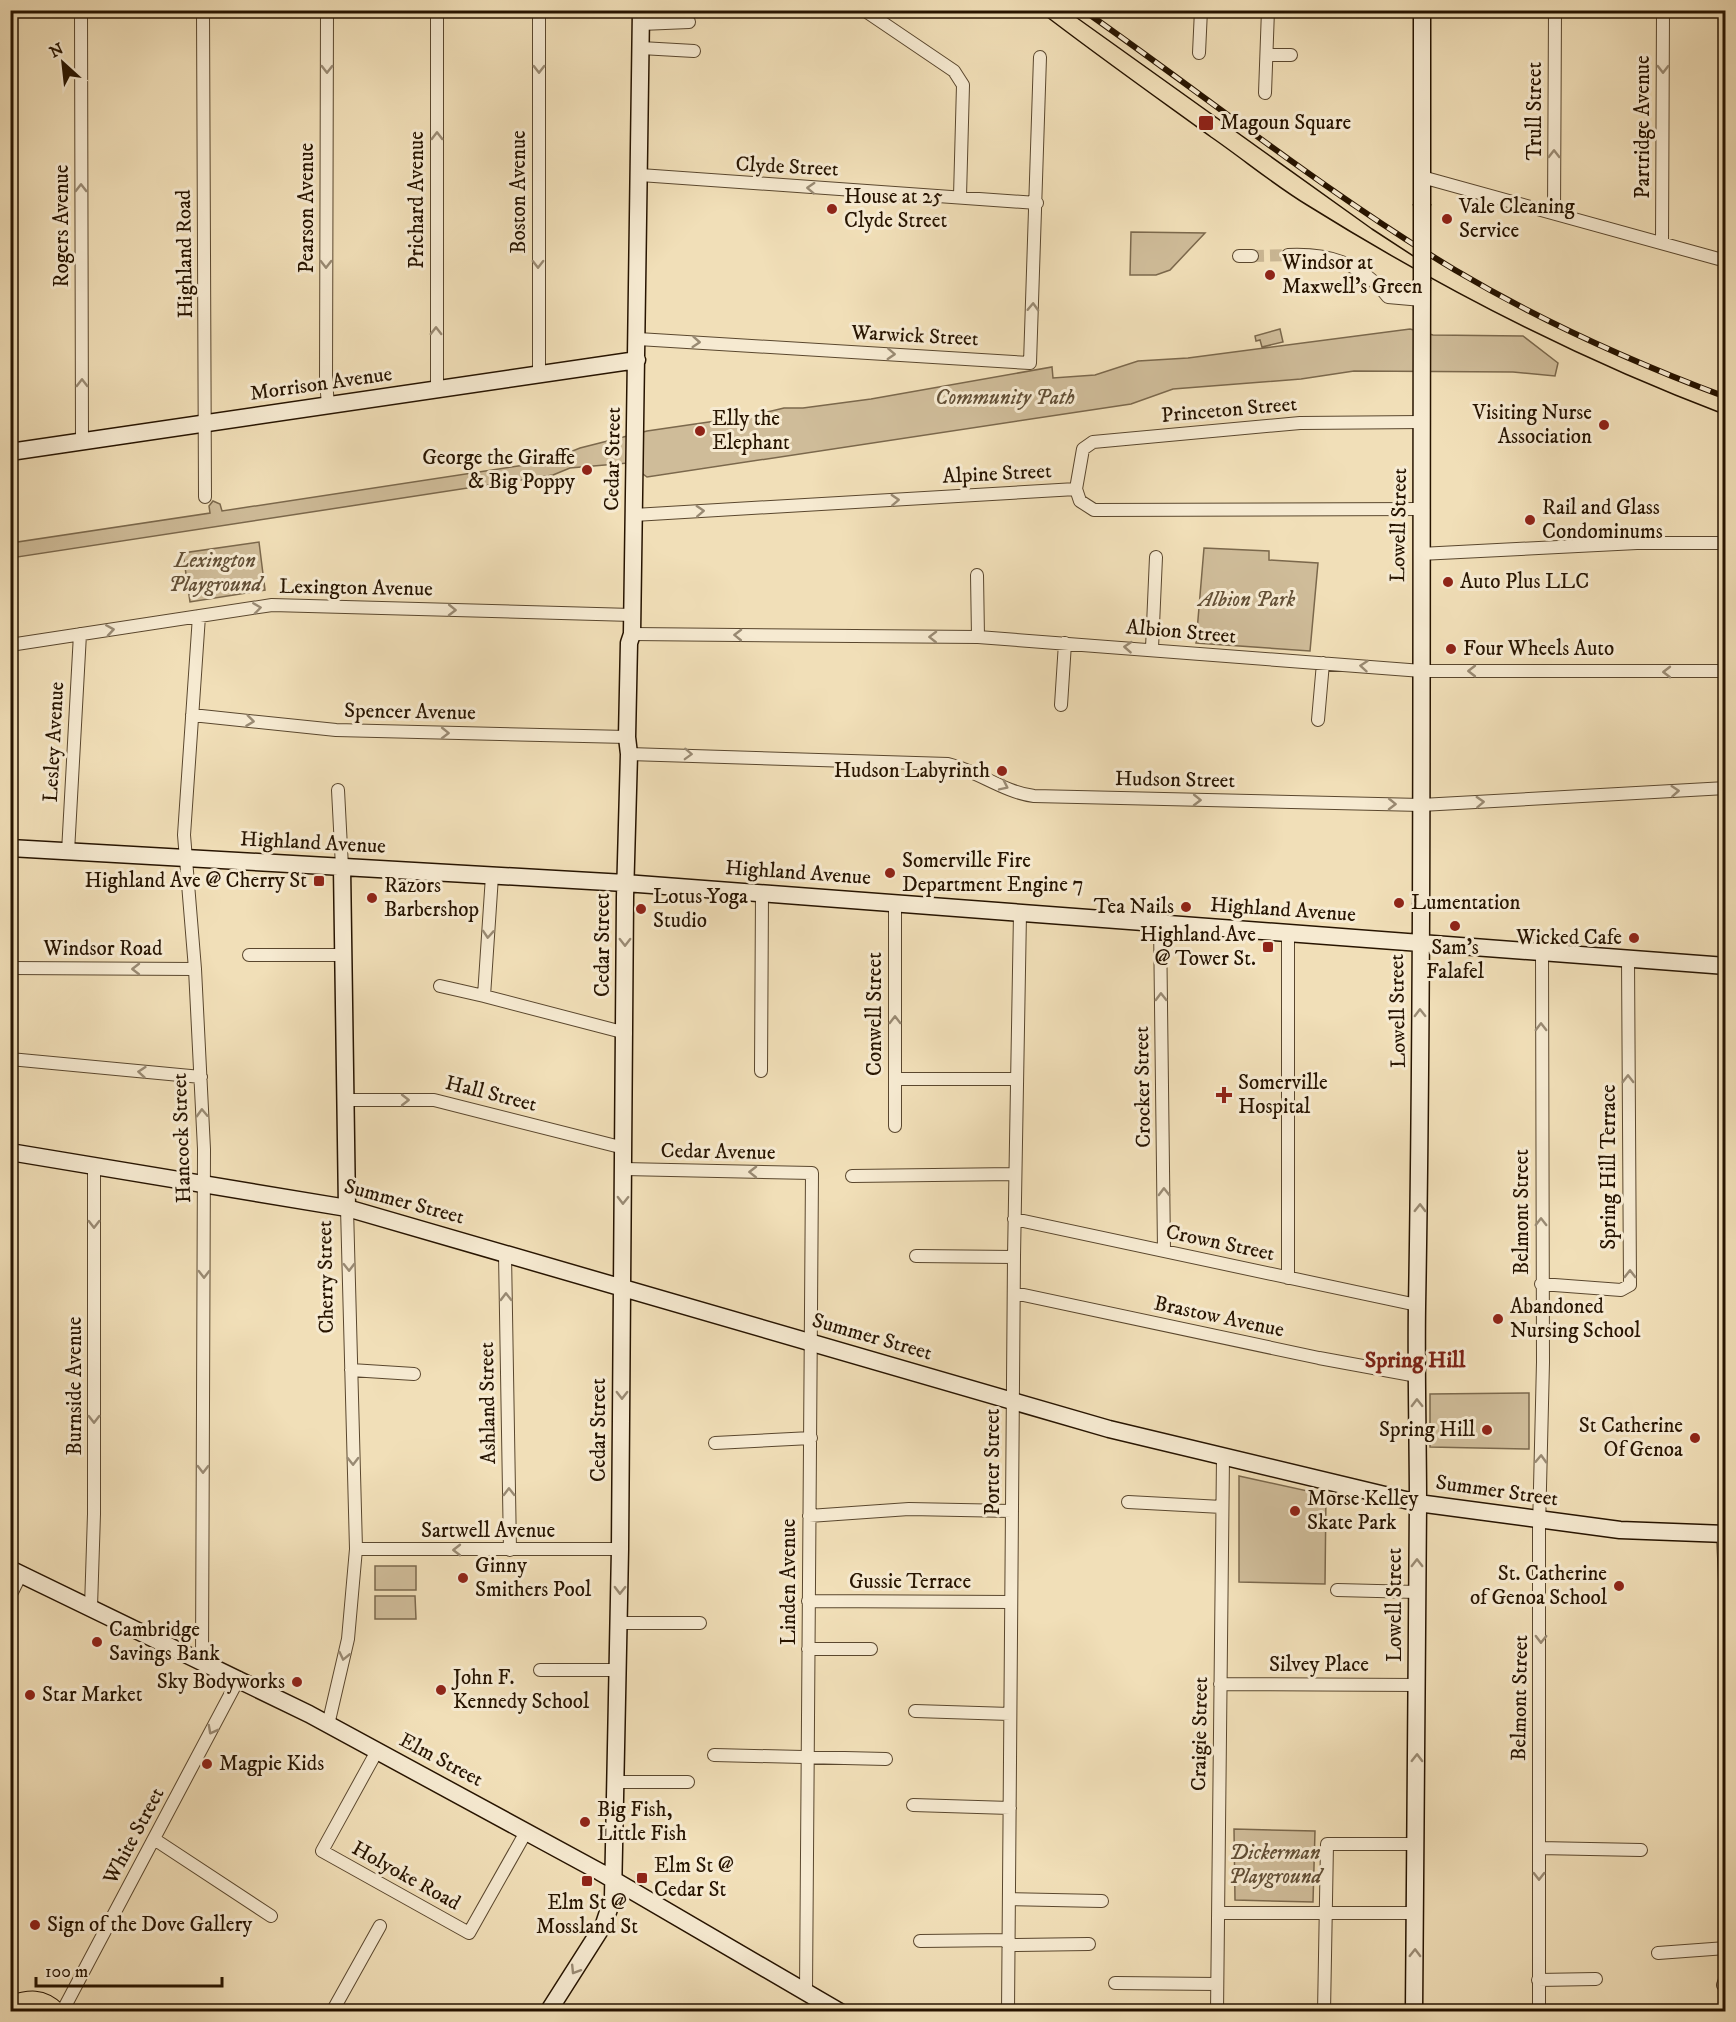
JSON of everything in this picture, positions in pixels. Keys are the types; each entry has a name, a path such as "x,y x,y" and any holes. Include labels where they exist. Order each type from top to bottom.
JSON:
{"main road":[{"path":"10,2005 34,2000 47,2003 57,2012"}],"street":[{"name":"Rogers Avenue","path":"81,10 82,441"},
{"name":"Highland Road","path":"203,10 205,496"},
{"name":"Pearson Avenue","path":"327,10 326,381 328,405"},
{"name":"Prichard Avenue","path":"436,390 437,10"},
{"name":"Boston Avenue","path":"539,10 539,374"},
{"path":"864,10 954,71 963,85 960,196"},
{"path":"1199,53 1201,10"},
{"path":"1265,93 1268,10"},
{"name":"Lowell Street","path":"1414,2012 1418,1684 1417,1305 1421,1168 1419,943 1422,671 1420,554 1423,509 1422,10"},
{"name":"Trull Street","path":"1554,213 1555,10"},
{"name":"Partridge Avenue","path":"1662,243 1664,10"},
{"path":"641,17 689,22"},
{"name":"Cedar Street","path":"548,2012 606,1919 613,1903 620,1549 626,1033 625,883 629,643 632,634 638,360 641,17"},
{"path":"641,48 694,51"},
{"path":"1267,56 1291,55"},
{"path":"1037,203 1040,57"},
{"name":"Clyde Street","path":"640,175 1037,203"},
{"path":"1422,177 1725,261"},
{"name":"Warwick Street","path":"638,339 1030,363 1034,217 1037,203"},
{"path":"1288,255 1312,255 1344,261 1371,276 1388,297 1422,300"},
{"name":"Morrison Avenue","path":"10,452 638,360"},
{"name":"Princeton Street","path":"1076,489 1083,449 1093,442 1300,423 1422,422"},
{"name":"Alpine Street","path":"634,515 1076,489 1080,501 1094,510 1423,509"},
{"path":"1420,554 1637,543 1725,543"},
{"path":"1152,648 1156,556"},
{"path":"977,575 978,637"},
{"name":"Lexington Avenue","path":"10,645 272,605 632,615"},
{"name":"Hancock Street","path":"199,615 184,831 195,969 204,1184 202,1660"},
{"name":"Lesley Avenue","path":"68,852 80,634"},
{"name":"Albion Street","path":"632,634 978,637 1152,648 1422,671 1725,671"},
{"path":"1061,705 1065,643"},
{"path":"1317,720 1323,663"},
{"name":"Spencer Avenue","path":"192,715 336,730 628,745"},
{"name":"Hudson Street","path":"628,745 948,764 968,769 1019,794 1034,796 1421,805 1725,788"},
{"name":"Cherry Street","path":"328,1725 348,1639 356,1549 347,1208 342,867 338,790"},
{"name":"Highland Avenue","path":"10,848 625,883 1725,966"},
{"path":"484,996 492,876"},
{"path":"761,1071 762,893"},
{"name":"Conwell Street","path":"894,1126 895,903"},
{"name":"Porter Street","path":"1008,2012 1014,1219 1020,913"},
{"name":"Crocker Street","path":"1160,923 1164,1250"},
{"path":"1288,933 1288,1278"},
{"name":"Belmont Street","path":"1539,2012 1539,1518 1543,1362 1542,952"},
{"path":"249,955 344,955"},
{"name":"Spring Hill Terrace","path":"1542,1284 1621,1290 1630,1285 1628,959"},
{"name":"Windsor Road","path":"10,968 195,969"},
{"path":"440,986 626,1033"},
{"path":"10,1059 201,1077"},
{"path":"895,1078 1016,1079"},
{"name":"Hall Street","path":"347,1101 434,1100 624,1148"},
{"name":"Summer Street","path":"10,1152 347,1208 1109,1429 1418,1503 1620,1530 1724,1534"},
{"name":"Burnside Avenue","path":"91,1607 94,1514 94,1166"},
{"name":"Cedar Avenue","path":"624,1169 812,1173"},
{"name":"Linden Avenue","path":"806,1991 812,1173"},
{"path":"852,1176 1015,1174"},
{"name":"Crown Street","path":"1014,1219 1417,1305"},
{"name":"Ashland Street","path":"505,1254 510,1550"},
{"path":"916,1256 1014,1257"},
{"name":"Brastow Avenue","path":"1014,1293 1319,1358 1417,1376"},
{"path":"351,1370 414,1374"},
{"path":"716,1443 811,1438"},
{"name":"Craigie Street","path":"1216,2012 1223,1457"},
{"path":"1128,1502 1222,1507"},
{"path":"808,1516 909,1509 1012,1511"},
{"path":"1724,1534 1725,1606"},
{"name":"Sartwell Avenue","path":"356,1549 620,1549"},
{"path":"10,1596 16,1572"},
{"name":"Elm Street","path":"16,1572 239,1678 377,1751 614,1880 840,2012"},
{"path":"1337,1590 1417,1592"},
{"name":"Gussie Terrace","path":"808,1601 1011,1602"},
{"path":"619,1623 700,1623"},
{"path":"808,1649 871,1649"},
{"path":"540,1670 617,1670"},
{"name":"White Street","path":"62,2012 239,1678"},
{"name":"Silvey Place","path":"1220,1684 1418,1684"},
{"path":"915,1711 1010,1714"},
{"name":"Holyoke Road","path":"377,1751 322,1851 469,1933 526,1832"},
{"path":"714,1755 886,1759"},
{"path":"614,1782 688,1782"},
{"path":"913,1805 1010,1808"},
{"path":"154,1839 271,1916"},
{"path":"1324,2012 1327,1844 1416,1844"},
{"path":"1539,1848 1641,1850"},
{"path":"1009,1899 1102,1901"},
{"path":"1218,1913 1416,1913"},
{"path":"332,2012 380,1926"},
{"path":"920,1941 1089,1944"},
{"path":"1658,1953 1725,1948"},
{"path":"1538,1980 1596,1979"},
{"path":"1115,1983 1217,1984"}],"green space":[{"path":"1131,232 1205,233 1170,270 1156,275 1130,275"},
{"path":"1280,329 1283,342 1262,347 1260,340 1256,341 1255,336"},
{"name":"Community Path","path":"1410,329 1433,335 1523,336 1558,363 1555,376 1513,372 1354,371 1301,379 1173,389 1131,404 647,477 628,463 570,468 553,475 11,558 11,543 210,513 209,506 213,501 220,504 222,511 545,462 580,448 647,431 750,416 784,408 803,408 871,399 1052,367 1053,378 1095,375 1138,361 1188,358"},
{"name":"Lexington Playground","path":"259,542 265,590 190,602 183,553"},
{"name":"Albion Park","path":"1204,548 1269,551 1269,560 1318,563 1310,651 1196,643"},
{"path":"1529,1393 1529,1449 1430,1447 1430,1394"},
{"path":"1239,1476 1326,1495 1325,1584 1239,1582"},
{"path":"375,1566 416,1566 416,1590 375,1590"},
{"path":"375,1596 415,1596 416,1619 375,1619"},
{"name":"Dickerman Playground","path":"1234,1829 1315,1831 1313,1902 1235,1900"}],"tunnel":[{"path":"1252,256 1288,255"}],"tram line":[{"path":"1038,10 1283,189 1357,236 1460,293 1564,346 1618,371 1726,415"},
{"path":"1066,10 1372,229 1421,261"}],"railway":[{"path":"1083,10 1359,209 1455,270 1487,289 1588,340 1726,397"}],"place":[{"name":"Magoun Square","path":"1206,123"},
{"name":"House at 25 Clyde Street","path":"832,209"},
{"name":"Vale Cleaning Service","path":"1447,219"},
{"name":"Windsor at Maxwell's Green","path":"1270,275"},
{"name":"Visiting Nurse Association","path":"1604,425"},
{"name":"Elly the Elephant","path":"700,431"},
{"name":"George the Giraffe & Big Poppy","path":"587,470"},
{"name":"Rail and Glass Condominums","path":"1530,520"},
{"name":"Auto Plus LLC","path":"1448,582"},
{"name":"Four Wheels Auto","path":"1451,649"},
{"name":"Hudson Labyrinth","path":"1002,771"},
{"name":"Somerville Fire Department Engine 7","path":"890,873"},
{"name":"Highland Ave @ Cherry St","path":"319,881"},
{"name":"Razors Barbershop","path":"372,898"},
{"name":"Lumentation","path":"1399,903"},
{"name":"Tea Nails","path":"1186,907"},
{"name":"Lotus Yoga Studio","path":"641,909"},
{"name":"Sam's Falafel","path":"1455,926"},
{"name":"Wicked Cafe","path":"1634,938"},
{"name":"Highland Ave @ Tower St.","path":"1268,947"},
{"name":"Somerville Hospital","path":"1224,1095"},
{"name":"Abandoned Nursing School","path":"1498,1319"},
{"name":"Spring Hill","path":"1487,1430"},
{"name":"St Catherine Of Genoa","path":"1695,1438"},
{"name":"Morse Kelley Skate Park","path":"1295,1511"},
{"name":"Ginny Smithers Pool","path":"463,1578"},
{"name":"St. Catherine of Genoa School","path":"1619,1586"},
{"name":"Cambridge Savings Bank","path":"97,1642"},
{"name":"Sky Bodyworks","path":"297,1682"},
{"name":"John F. Kennedy School","path":"441,1690"},
{"name":"Star Market","path":"30,1695"},
{"name":"Magpie Kids","path":"207,1764"},
{"name":"Big Fish, Little Fish","path":"585,1822"},
{"name":"Elm St @ Cedar St","path":"642,1878"},
{"name":"Elm St @ Mossland St","path":"587,1881"},
{"name":"Sign of the Dove Gallery","path":"35,1925"}],"district":[{"name":"Spring Hill","path":"1415,1360"}]}
